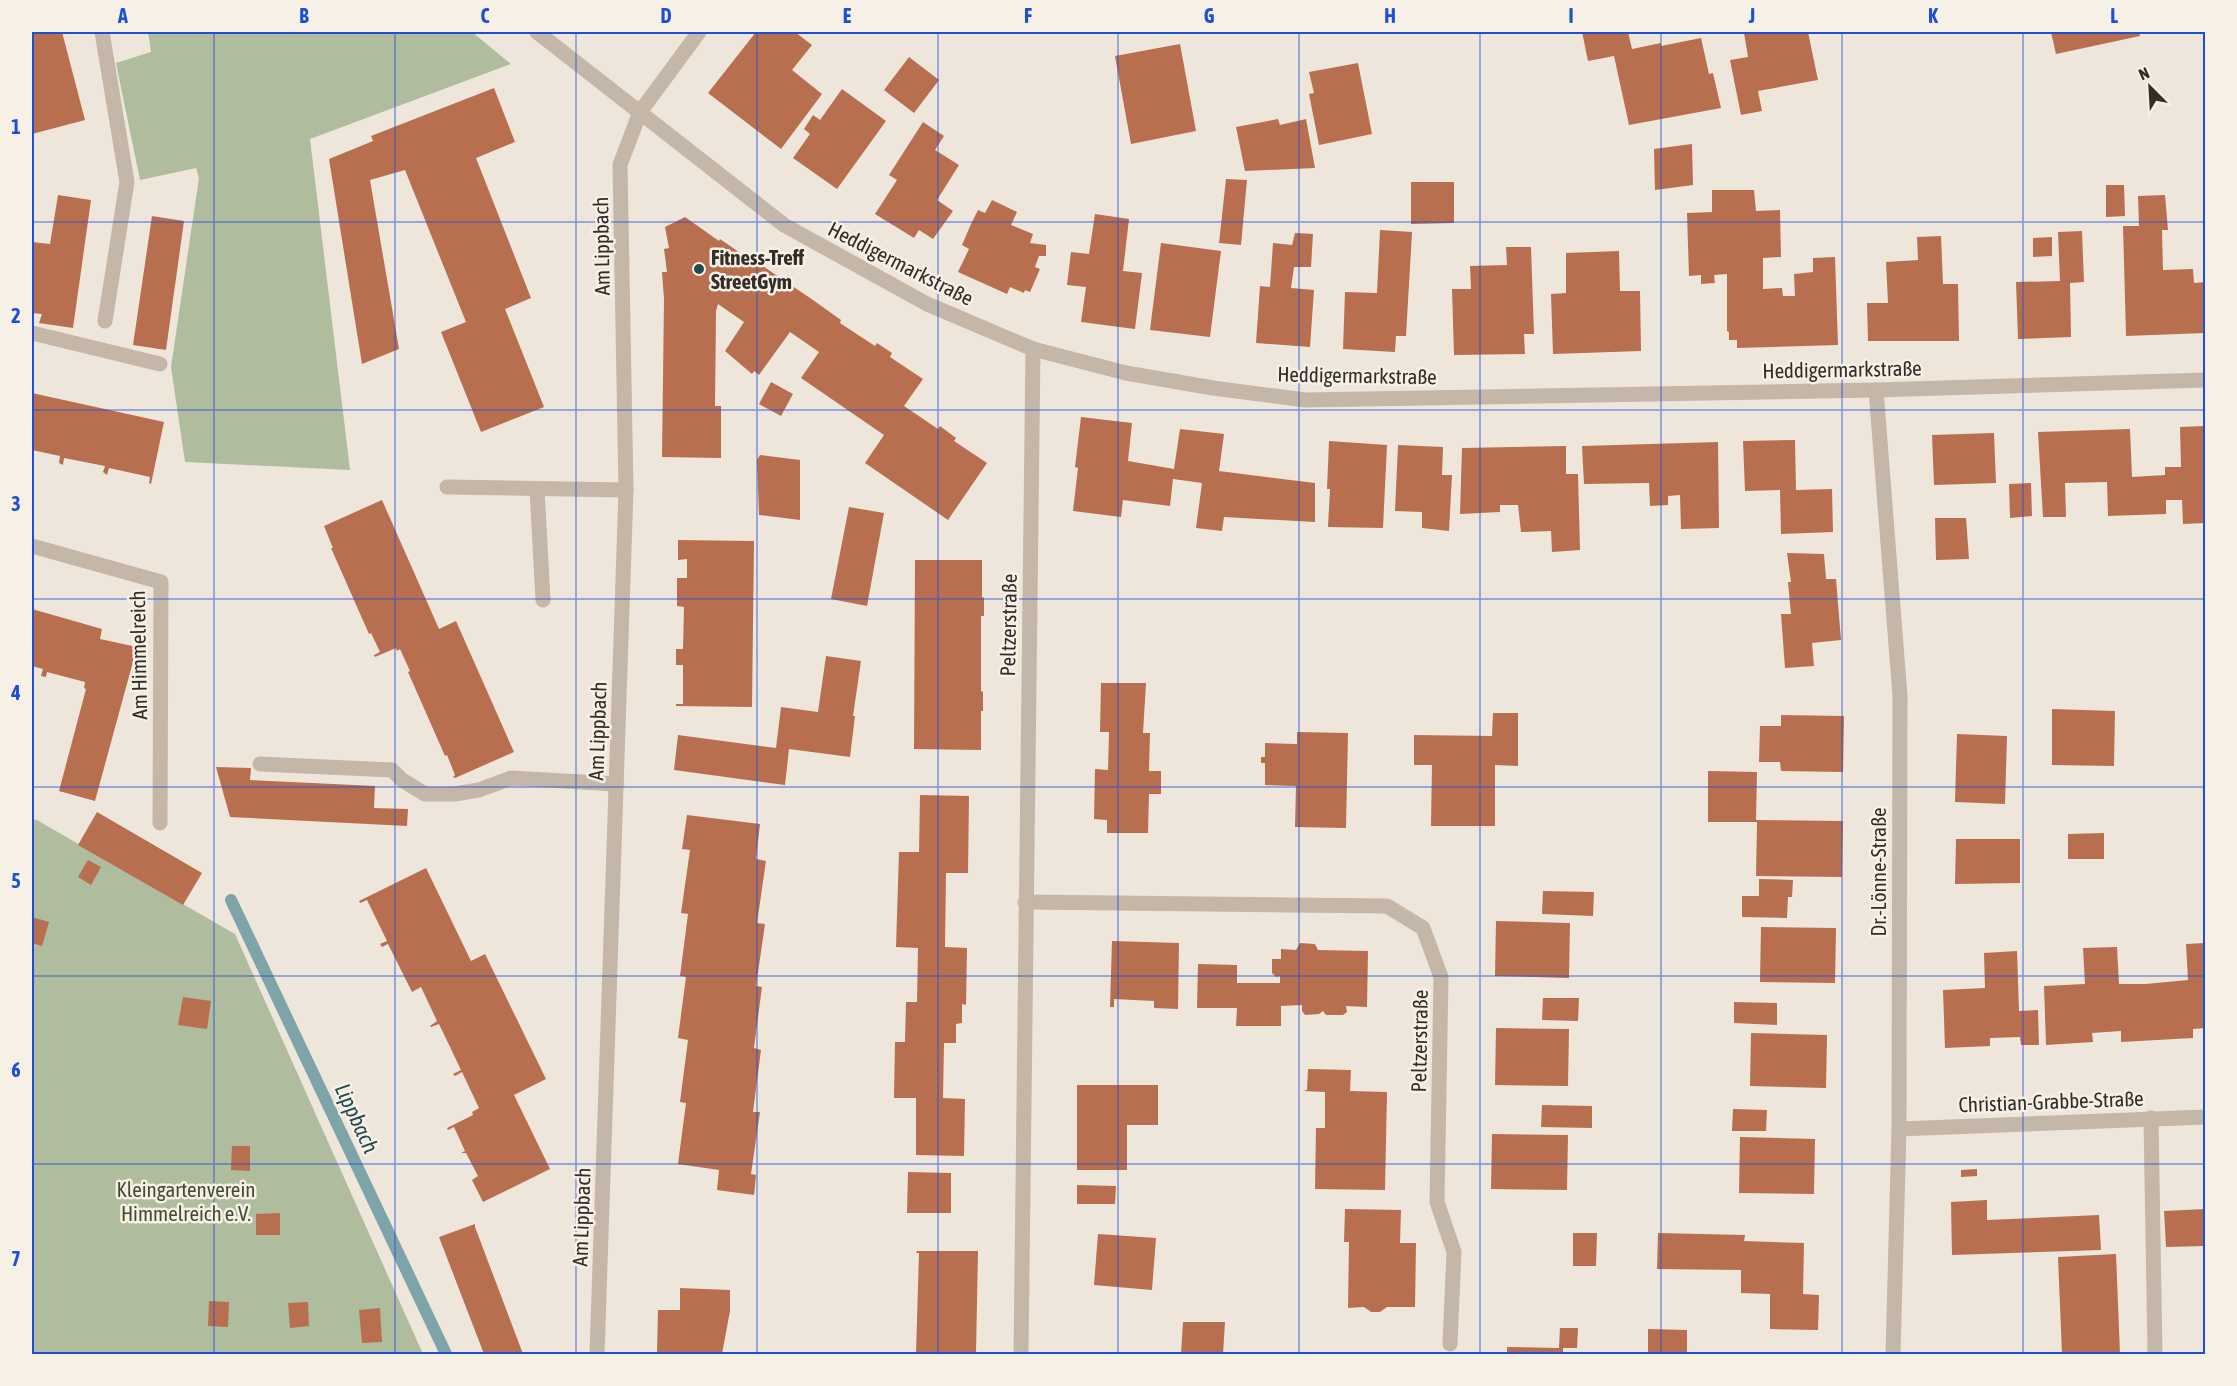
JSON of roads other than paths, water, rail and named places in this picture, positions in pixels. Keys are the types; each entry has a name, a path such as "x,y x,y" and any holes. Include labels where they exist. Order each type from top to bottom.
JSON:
{"street":[{"path":"102,32 127,183 105,321"},
{"name":"Heddigermarkstraße","path":"537,32 784,225 927,304 1033,349 1126,373 1213,388 1305,400 1876,390 2205,380"},
{"name":"Am Lippbach","path":"597,1354 626,490 620,165 640,112 699,32"},
{"path":"32,333 160,363"},
{"name":"Peltzerstraße","path":"1021,1354 1033,349"},
{"name":"Dr.-Lönne-Straße","path":"1876,390 1900,696 1899,1129 1893,1354"},
{"path":"447,487 626,490"},
{"path":"537,489 543,600"},
{"name":"Am Himmelreich","path":"32,546 161,582 160,823"},
{"path":"260,764 392,770 402,780 425,794 454,794 479,790 511,778 617,784"},
{"name":"Peltzerstraße","path":"1025,902 1387,906 1423,928 1441,977 1437,1202 1454,1252 1450,1344"},
{"name":"Christian-Grabbe-Straße","path":"1899,1129 2205,1117"},
{"path":"2151,1118 2155,1354"}],"waterway":[{"name":"Lippbach","path":"231,900 446,1354"}],"place":[{"name":"Fitness-Treff StreetGym","path":"699,269"}],"park label":[{"name":"Kleingartenverein Himmelreich e.V.","path":"186,1201"}]}
